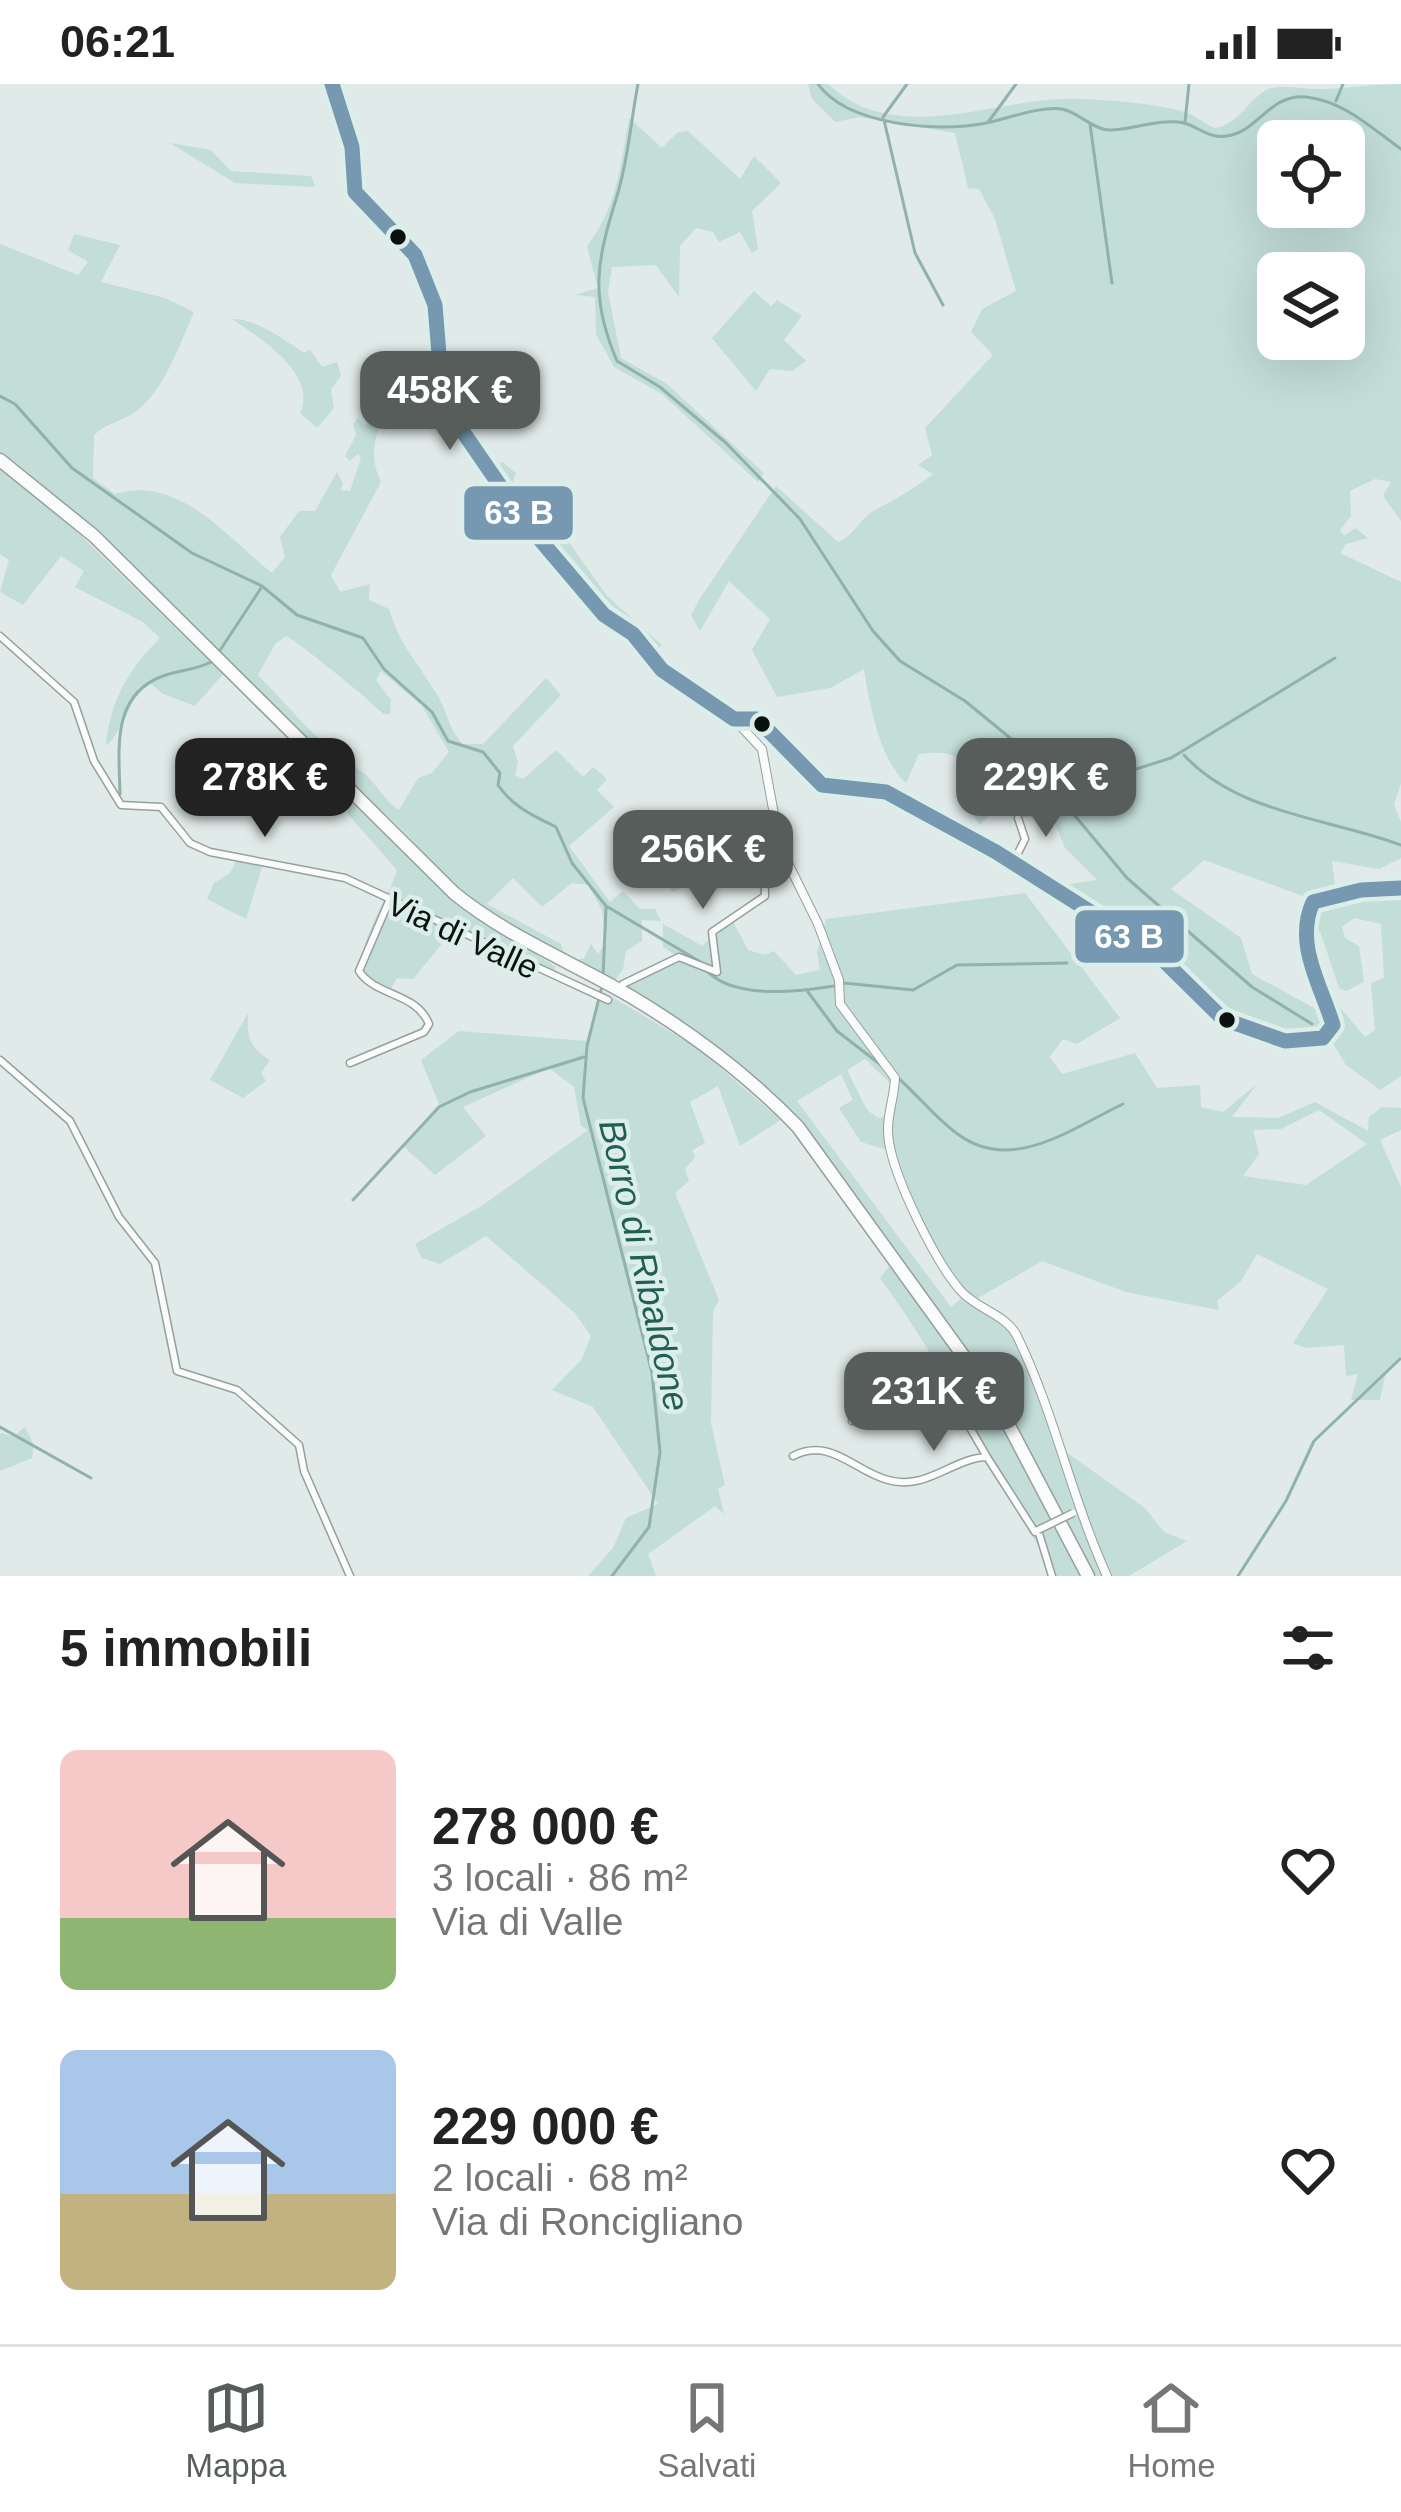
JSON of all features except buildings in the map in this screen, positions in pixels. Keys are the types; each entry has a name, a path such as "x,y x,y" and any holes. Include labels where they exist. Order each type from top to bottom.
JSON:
{"highway":[{"path":"0,460 94,536 454,893 508,932 681,1028 761,1090 798,1126 834,1169 996,1402 1084,1576"},
{"path":"0,470 105,557 463,909 502,938 680,1036 726,1070 795,1134 986,1398 1084,1576"}],"street":[{"path":"332,84 352,147 355,192 416,255 435,305 440,352 461,430 524,522 604,615 633,634 662,670 734,719 762,748 780,847 818,923 839,980 843,1011 895,1078 887,1116 902,1180 951,1277 972,1302 1017,1336 1059,1431 1076,1512 1107,1576"},
{"path":"383,393 440,352"},
{"name":"Via di Valle","path":"0,636 77,707 94,760 121,805 160,808 190,843 210,852 324,872 602,999"},
{"path":"734,719 758,719 822,785 886,792 1013,862 1157,954 1214,1013 1286,1041 1323,1038 1333,1025 1308,947 1305,920 1313,902 1360,890 1401,888"},
{"path":"1013,862 1025,839 1018,818"},
{"path":"623,984 679,957 717,972 712,932 765,896 764,860 780,847"},
{"path":"350,1063 424,1032 429,1024 412,1001 365,980 358,970 389,901"},
{"path":"0,1060 70,1121 119,1217 155,1263 177,1371 237,1390 299,1445 304,1472 350,1576"},
{"path":"852,1421 938,1371 1037,1531 1052,1576"},
{"path":"793,1456 826,1450 888,1480 905,1483 987,1457"},
{"path":"1037,1531 1076,1512"}],"green space":[{"path":"808,84 828,84 856,103 885,114 950,115 1048,100 1105,100 1182,111 1215,128 1231,122 1268,89 1401,84 1401,521 1383,496 1391,482 1375,479 1350,491 1351,516 1340,530 1344,536 1355,528 1368,538 1346,544 1340,553 1401,582 1401,783 1394,805 1401,822 1401,858 1379,869 1332,861 1336,895 1401,888 1401,1076 1380,1090 1346,1065 1328,1035 1285,1041 1214,1013 1157,954 1050,887 1097,880 1065,848 1052,816 1018,818 1006,799 980,825 966,805 987,786 958,759 944,753 919,754 906,783 883,746 864,669 830,688 777,697 752,650 770,619 729,581 700,631 691,615 776,486 838,542 870,513 933,474 918,465 932,455 925,428 993,355 971,332 982,309 1016,291 995,219 979,189 968,188 955,133 859,117 835,122 812,99","holes":["1204,860 1314,900 1297,915 1297,927 1316,1009 1252,974 1241,938 1171,889","1354,918 1381,924 1384,978 1371,983 1375,1030 1365,1037 1332,998 1327,1001 1307,937 1320,931 1339,988 1346,991 1364,982 1359,946 1345,938 1342,927"]},
{"path":"629,118 662,148 677,133 688,131 740,179 754,156 781,183 752,211 758,249 752,253 740,232 719,242 713,232 696,228 680,246 679,297 656,265 612,267 608,292 621,358 667,384 764,473 758,482 662,394 614,367 596,334 595,297 575,295 598,288 587,246 611,201"},
{"path":"170,143 211,150 231,171 311,176 315,187 235,183"},
{"path":"74,234 120,245 101,282 165,298 194,312 154,392 135,412 94,435 93,478 115,494 138,490 180,501 200,512 272,573 285,557 280,537 299,511 315,511 337,472 343,484 340,490 350,491 361,458 358,454 350,461 345,456 356,435 353,424 358,418 365,426 393,384 396,389 375,445 381,482 331,575 340,592 370,584 369,600 389,609 463,744 483,744 546,678 561,695 513,746 518,762 515,775 523,779 556,750 583,777 593,767 607,779 597,790 614,807 569,846 610,902 623,891 640,909 655,909 661,921 642,920 642,941 626,951 623,969 611,986 574,961 584,958 591,944 598,954 606,943 602,910 588,885 572,883 542,907 513,878 487,904 561,944 566,963 487,918 399,826 348,789 94,536 0,460 0,244 78,275 88,262 68,250","holes":["286,636 383,714 390,714 391,700 376,680 381,671 422,706 449,752 432,773 418,778 399,810 258,675 275,644"]},
{"path":"754,291 771,306 777,300 802,316 784,340 806,361 792,371 770,369 756,391 712,338"},
{"path":"232,319 259,326 304,353 310,350 322,367 337,362 341,376 331,389 334,408 317,428 300,413 301,385 294,371 271,347"},
{"path":"502,462 516,473 513,481 556,524 607,596 662,645 652,658 587,597 542,544 490,469"},
{"path":"0,470 74,529 223,674 195,706 163,694 149,682 106,746 123,686 160,638 143,622 75,587 84,571 61,556 23,605 0,592 9,560 0,554"},
{"path":"352,803 463,909 556,967 551,975 455,928 413,979 397,978 389,992 365,980 362,967 367,940 397,870 347,813"},
{"path":"636,826 643,834 659,826 667,855 671,853 692,883 673,892 627,834"},
{"path":"238,858 264,861 246,919 207,899 214,883 230,873"},
{"path":"1025,893 1120,1018 1077,1044 1063,1039 1050,1057 1062,1074 1135,1053 1157,1088 1200,1085 1201,1107 1223,1112 1258,1083 1232,1117 1278,1118 1315,1102 1368,1131 1369,1117 1382,1107 1401,1108 1401,1130 1380,1140 1401,1187 1401,1359 1386,1371 1380,1400 1351,1400 1358,1374 1346,1376 1344,1345 1306,1348 1293,1343 1328,1289 1257,1254 1241,1281 1217,1301 1219,1310 1126,1292 1042,1261 973,1301 1011,1327 1063,1450 1145,1508 1164,1532 1187,1541 1129,1576 1088,1576 1027,1453 834,1169 761,1090 618,990 638,973 677,956 663,947 663,924 702,946 731,918 748,950 765,955 774,951 796,975 820,970 817,952 826,919","holes":["865,1059 894,1087 887,1116 878,1118 867,1110 847,1070","841,1074 853,1100 839,1108 861,1142 891,1151 908,1195 964,1296 951,1307 797,1101","1319,1110 1367,1144 1306,1185 1243,1176 1259,1154 1253,1130 1281,1129"]},
{"path":"602,991 696,1047 781,1120 740,1146 718,1086 690,1102 705,1143 692,1150 695,1157 685,1169 689,1181 675,1193 719,1300 713,1311 711,1423 725,1485 718,1489 724,1514 715,1506 648,1554 656,1576 588,1576 613,1548 626,1518 658,1504 593,1407 552,1390 582,1359 591,1336 575,1313 486,1236 440,1264 422,1258 415,1244 483,1205 588,1130 581,1126 574,1087 549,1068 463,1107 486,1136 435,1175 403,1146 439,1104 421,1060 459,1031 586,1041"},
{"path":"248,1013 251,1041 270,1060 261,1073 266,1081 243,1098 210,1080"},
{"path":"892,1263 986,1398 1080,1576 1052,1576 948,1384 880,1278"},
{"path":"25,1427 34,1445 32,1458 0,1471 0,1433 14,1436"}],"waterway":[{"path":"638,84 599,278 602,317 617,361 660,387 726,443 800,519 873,631 900,661 965,701 1009,737 1127,878 1252,987 1312,1024"},
{"path":"818,84 849,109 917,126 981,124 1052,109 1067,111 1103,129 1174,122 1221,136 1238,133 1283,101 1306,97 1345,110 1401,149"},
{"path":"883,117 907,84"},
{"path":"989,121 1016,84"},
{"path":"1185,122 1189,84"},
{"path":"1336,101 1343,84"},
{"path":"884,120 915,253 943,305"},
{"path":"1090,124 1112,283"},
{"name":"Borro di Ribaldone","path":"0,396 15,404 72,468 192,553 262,586 297,615 363,638 384,669 432,712 448,741 483,752 500,773 498,785 510,799 556,827 572,863 606,906 699,961"},
{"path":"217,655 261,588"},
{"path":"1060,793 1171,758 1335,658"},
{"path":"120,794 122,725 134,696 163,676 211,662"},
{"path":"1184,755 1206,775 1257,802 1401,845"},
{"name":"Borro di Ribaldone","path":"603,976 606,908"},
{"path":"844,983 913,990 957,965 1067,963"},
{"path":"705,969 731,986 748,990 834,986"},
{"name":"Borro di Ribaldone","path":"602,986 587,1046 583,1098 652,1373 660,1452 649,1527 612,1576"},
{"path":"808,992 837,1031 881,1065"},
{"path":"353,1200 439,1107 470,1092 584,1057"},
{"path":"898,1078 959,1135 1001,1150 1043,1143 1123,1104"},
{"path":"1238,1576 1286,1501 1314,1441 1400,1359"},
{"path":"0,1427 91,1478"}],"transit line":[{"path":"332,84 352,147 355,192 415,255 435,305 440,366 461,429 525,522 604,615 633,634 662,670 734,719"},
{"path":"734,719 757,719 822,785 886,792 996,852 1157,954 1223,1019 1285,1041 1323,1038 1333,1025 1308,949 1306,933 1313,902 1361,890 1401,888"}]}
